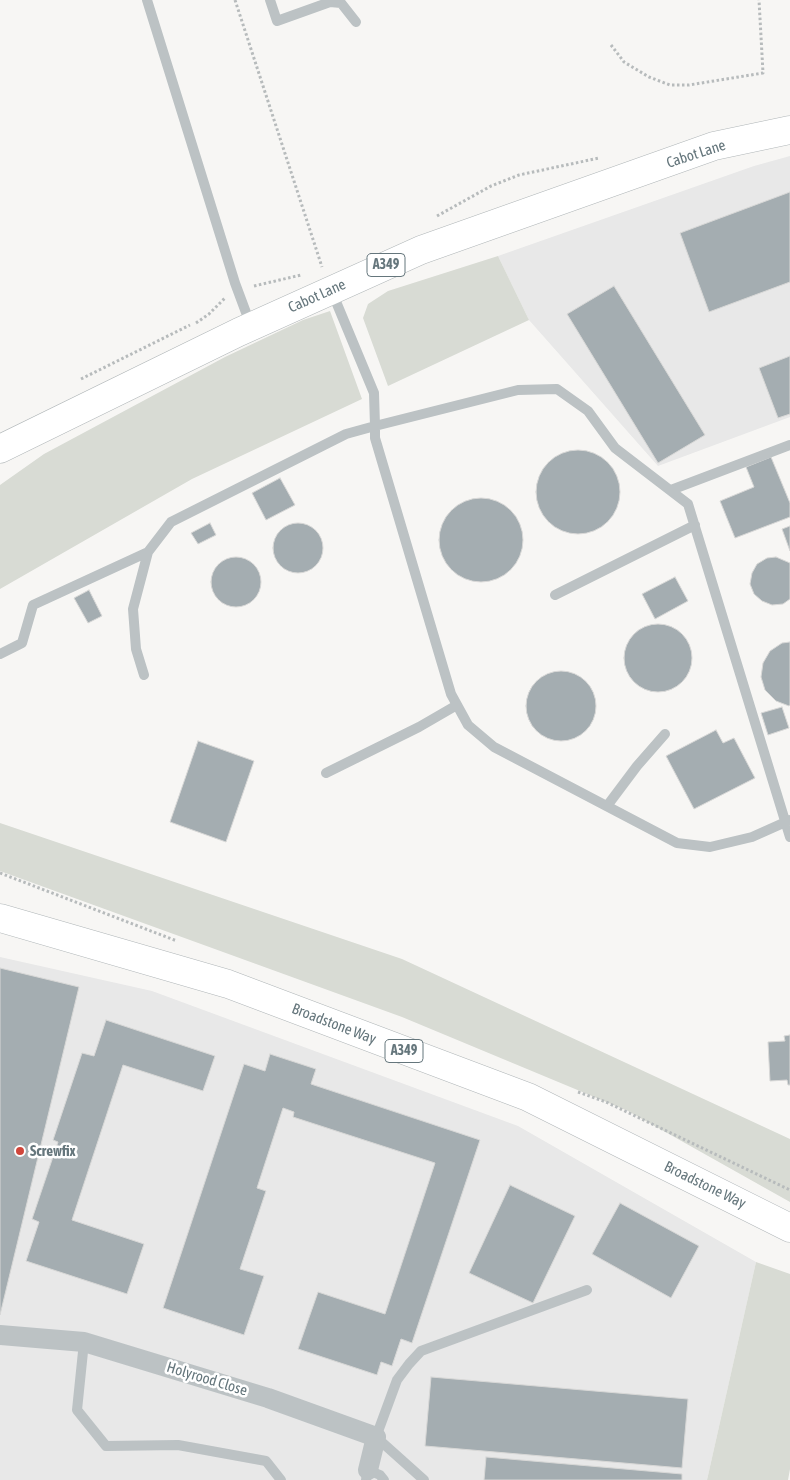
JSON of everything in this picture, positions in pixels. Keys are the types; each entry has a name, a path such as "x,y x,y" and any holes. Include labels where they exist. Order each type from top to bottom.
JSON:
{"main road":[{"name":"Cabot Lane","path":"0,449 251,327 323,276 421,250 705,149 790,130"},
{"name":"Broadstone Way","path":"0,918 228,984 528,1097 790,1228"}],"street":[{"name":"Holyrood Close","path":"0,1335 84,1342 258,1395 376,1437"},
{"path":"373,1477 376,1437"}],"lane":[{"path":"147,0 251,327"},
{"path":"270,0 277,21 330,1 341,4 356,22"},
{"path":"323,276 374,393 378,447 451,694 468,725 494,747 676,843 710,847 752,837 788,821"},
{"path":"144,675 136,648 133,609 148,552 172,522 346,434 518,390 557,389 588,411 615,448 688,504 788,821 790,838"},
{"path":"671,490 790,444"},
{"path":"555,594 695,525"},
{"path":"0,654 22,643 33,605 148,552"},
{"path":"326,773 418,727 457,705"},
{"path":"607,806 637,766 665,734"},
{"path":"424,1480 376,1437 397,1380 421,1351 587,1290"},
{"path":"84,1342 78,1410 106,1446 178,1445 266,1461 281,1480"}],"path":[{"path":"235,0 323,276"},
{"path":"611,45 624,62 649,77 670,85 689,85 763,73 759,0"},
{"path":"79,380 197,322 209,314 222,299 238,291 305,274"}],"shaded area":[{"path":"790,156 790,417 658,466 529,320 498,256 754,166"},
{"path":"498,256 529,320 388,386 363,318 368,304 388,291"},
{"path":"330,311 362,399 192,479 0,589 0,485 44,454 225,357 303,320"},
{"path":"0,823 402,959 790,1139 790,1202 628,1111 402,1017 0,871"},
{"path":"0,957 152,991 518,1126 756,1262 707,1480 0,1480"},
{"path":"756,1262 790,1274 790,1469 788,1480 707,1480"}],"building":[{"path":"790,192 790,282 709,312 680,233"},
{"path":"614,286 705,435 658,463 567,314"},
{"path":"790,356 790,414 778,418 759,368"},
{"path":"578,450 594,453 608,462 617,476 620,492 617,508 608,522 594,531 578,534 562,531 548,522 539,508 536,492 539,476 548,462 562,453"},
{"path":"771,457 790,503 790,517 735,538 720,501 754,487 746,467"},
{"path":"280,478 295,505 266,520 252,493"},
{"path":"481,498 497,501 511,510 520,524 523,540 520,556 511,570 497,579 481,582 465,579 451,570 442,556 439,540 442,524 451,510 465,501"},
{"path":"210,523 216,535 198,544 191,533"},
{"path":"293,523 303,523 316,530 323,543 323,553 316,566 303,573 293,573 284,569 277,562 273,553 273,543 277,534 284,527"},
{"path":"790,526 790,551 782,529"},
{"path":"236,557 254,564 261,582 254,600 236,607 218,600 211,582 218,564"},
{"path":"776,557 790,563 790,599 783,604 772,605 762,601 754,594 750,584 752,573 757,564 767,558"},
{"path":"675,577 688,601 655,619 642,594"},
{"path":"89,590 102,616 88,623 74,598"},
{"path":"651,624 665,624 677,629 687,639 692,651 692,665 687,677 677,687 665,692 651,692 639,687 629,677 624,665 624,651 629,639 639,629"},
{"path":"790,642 789,706 776,701 765,690 761,677 763,663 770,651 782,643"},
{"path":"561,671 574,674 586,681 593,693 596,706 593,719 586,731 574,738 561,741 548,738 536,731 529,719 526,706 529,693 536,681 548,674"},
{"path":"782,707 789,728 768,735 761,713"},
{"path":"716,730 723,743 734,738 755,778 694,809 666,756"},
{"path":"198,741 254,761 226,842 170,822"},
{"name":"Screwfix","path":"0,968 79,987 0,1315"},
{"path":"106,1020 215,1056 203,1091 123,1065 72,1220 144,1244 127,1294 26,1261 39,1222 32,1219 58,1142 53,1140 82,1053 94,1056"},
{"path":"790,1035 790,1085 788,1085 787,1080 770,1081 768,1042 785,1041 784,1036"},
{"path":"270,1054 316,1069 311,1084 480,1140 412,1343 401,1339 392,1366 381,1362 377,1375 298,1349 318,1292 385,1314 435,1163 293,1117 294,1112 283,1108 257,1188 266,1191 240,1269 264,1276 244,1335 163,1308 244,1064 265,1071"},
{"path":"510,1185 575,1216 533,1303 469,1273"},
{"path":"620,1203 699,1246 671,1298 592,1254"},
{"path":"431,1377 688,1399 682,1468 425,1446"},
{"path":"486,1457 682,1474 682,1480 484,1480"}],"place":[{"name":"Screwfix","path":"20,1151"}]}
